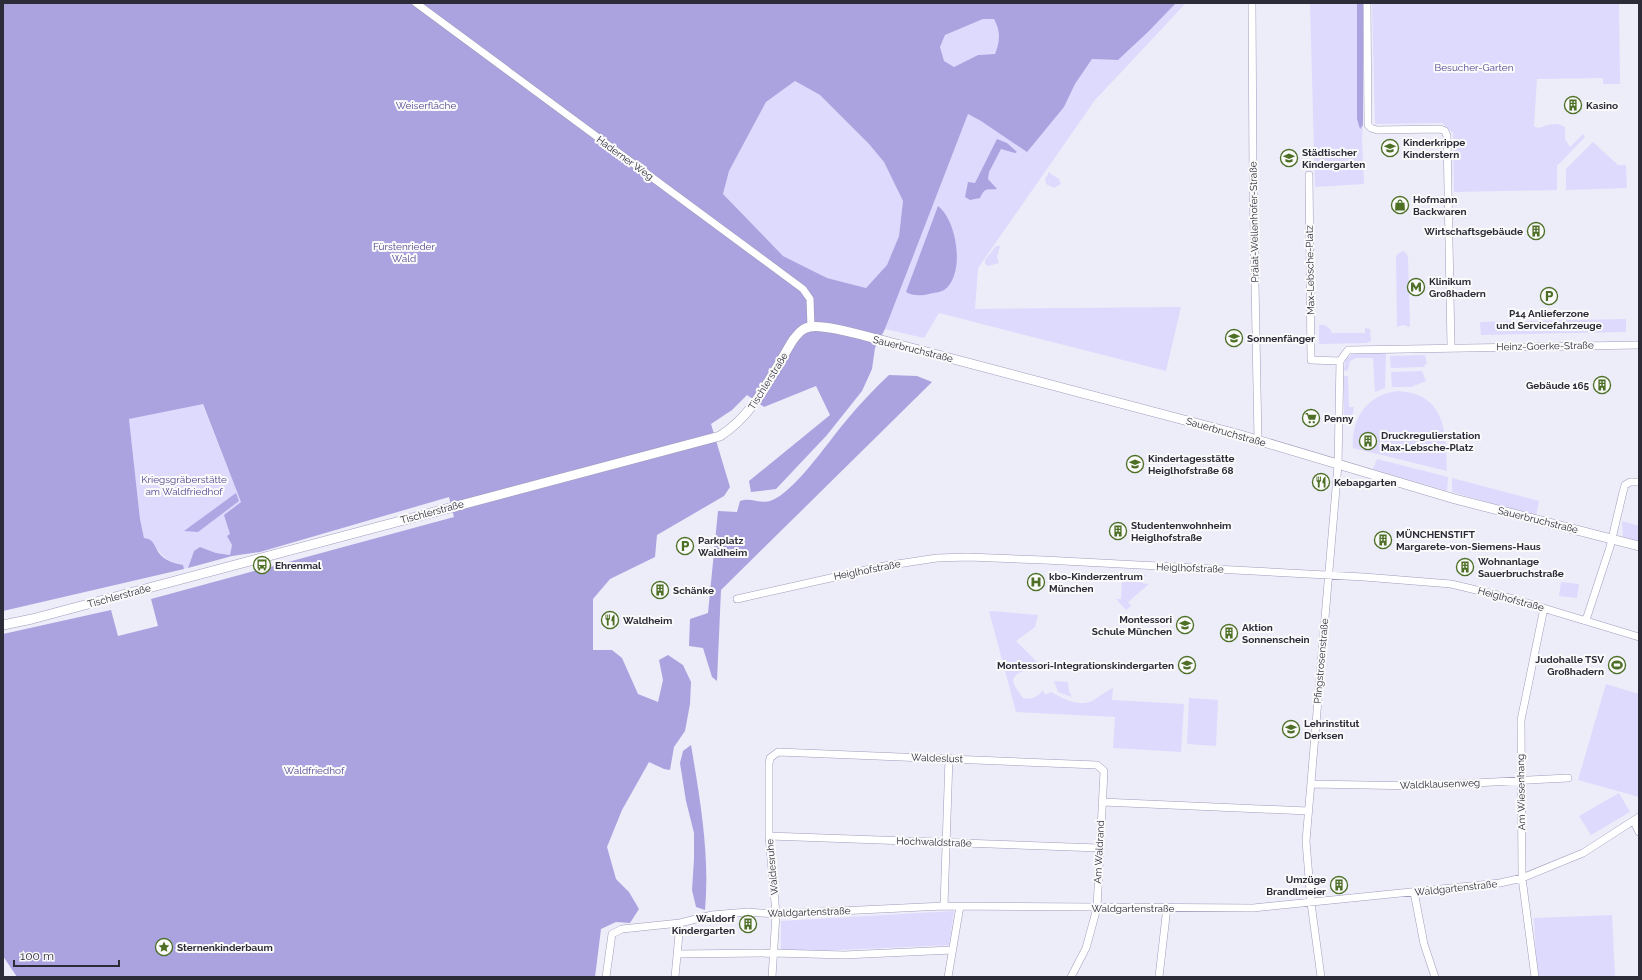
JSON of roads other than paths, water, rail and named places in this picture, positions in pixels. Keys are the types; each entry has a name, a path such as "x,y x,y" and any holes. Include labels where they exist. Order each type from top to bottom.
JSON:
{"street":[{"name":"Haderner Weg","path":"416,3 803,289 810,299 811,327"},
{"name":"Prälat-Wellenhofer-Straße","path":"1252,3 1253,177 1258,440"},
{"path":"1338,465 1340,361 1348,350 1451,348 1448,136 1445,131 1440,129 1377,130 1371,128 1368,124 1367,3"},
{"name":"Max-Lebsche-Platz","path":"1309,175 1311,360 1340,361"},
{"name":"Sauerbruchstraße","path":"811,327 826,328 885,342 1258,440 1456,499 1639,546"},
{"name":"Tischlerstraße","path":"3,625 32,619 720,436 740,420 752,407 793,340 800,332 811,327"},
{"name":"Heinz-Goerke-Straße","path":"1451,348 1639,345"},
{"name":"Pfingstrosenstraße","path":"1321,977 1306,855 1308,811 1338,465"},
{"path":"1586,620 1612,539 1625,485 1630,482 1639,482"},
{"name":"Heiglhofstraße","path":"737,599 884,566 942,558 968,557 1044,560 1328,575 1451,584 1510,598 1639,637"},
{"name":"Am Wiesenhang","path":"1535,977 1522,878 1521,720 1544,608"},
{"name":"Waldeslust","path":"770,758 778,752 949,758 1097,765 1104,771"},
{"name":"Waldesruhe","path":"770,758 769,836 776,914 775,953 772,977"},
{"path":"944,906 949,758"},
{"name":"Am Waldrand","path":"1071,977 1086,948 1097,908 1104,771"},
{"name":"Waldklausenweg","path":"1311,784 1418,786 1568,778"},
{"path":"1102,802 1308,811"},
{"path":"1636,820 1639,832"},
{"name":"Waldgartenstraße","path":"606,977 612,934 622,929 680,923 712,915 747,912 776,914 944,906 1253,908 1311,904 1500,883 1522,878 1583,854 1636,820"},
{"name":"Hochwaldstraße","path":"769,836 1099,848"},
{"path":"1414,892 1424,944 1435,977"},
{"path":"948,977 960,906"},
{"path":"1159,977 1167,907"},
{"path":"675,977 680,923"},
{"path":"678,954 775,953 844,955 952,950"}],"place":[{"name":"Kasino","path":"1573,105"},
{"name":"Kinderkrippe Kinderstern","path":"1390,148"},
{"name":"Städtischer Kindergarten","path":"1289,158"},
{"name":"Hofmann Backwaren","path":"1400,205"},
{"name":"Wirtschaftsgebäude","path":"1536,231"},
{"name":"Klinikum Großhadern","path":"1416,287"},
{"name":"P14 Anlieferzone und Servicefahrzeuge","path":"1549,296"},
{"name":"Sonnenfänger","path":"1234,338"},
{"name":"Gebäude 165","path":"1602,385"},
{"name":"Penny","path":"1311,418"},
{"name":"Druckregulierstation Max-Lebsche-Platz","path":"1368,441"},
{"name":"Kindertagesstätte Heiglhofstraße 68","path":"1135,464"},
{"name":"Kebapgarten","path":"1321,482"},
{"name":"Studentenwohnheim Heiglhofstraße","path":"1118,531"},
{"name":"MÜNCHENSTIFT Margarete-von-Siemens-Haus","path":"1383,540"},
{"name":"Parkplatz Waldheim","path":"685,546"},
{"name":"Ehrenmal","path":"262,565"},
{"name":"Wohnanlage Sauerbruchstraße","path":"1465,567"},
{"name":"kbo-Kinderzentrum München","path":"1036,582"},
{"name":"Schänke","path":"660,590"},
{"name":"Waldheim","path":"610,620"},
{"name":"Montessori Schule München","path":"1185,625"},
{"name":"Aktion Sonnenschein","path":"1229,633"},
{"name":"Montessori-Integrationskindergarten","path":"1187,665"},
{"name":"Judohalle TSV Großhadern","path":"1617,665"},
{"name":"Lehrinstitut Derksen","path":"1291,729"},
{"name":"Umzüge Brandlmeier","path":"1339,885"},
{"name":"Waldorf Kindergarten","path":"748,924"},
{"name":"Sternenkinderbaum","path":"164,947"}],"park label":[{"name":"Besucher-Garten","path":"1474,67"},
{"name":"Weiserfläche","path":"426,105"},
{"name":"Fürstenrieder Wald","path":"404,252"},
{"name":"Kriegsgräberstätte am Waldfriedhof","path":"184,484"},
{"name":"Waldfriedhof","path":"314,770"}]}
